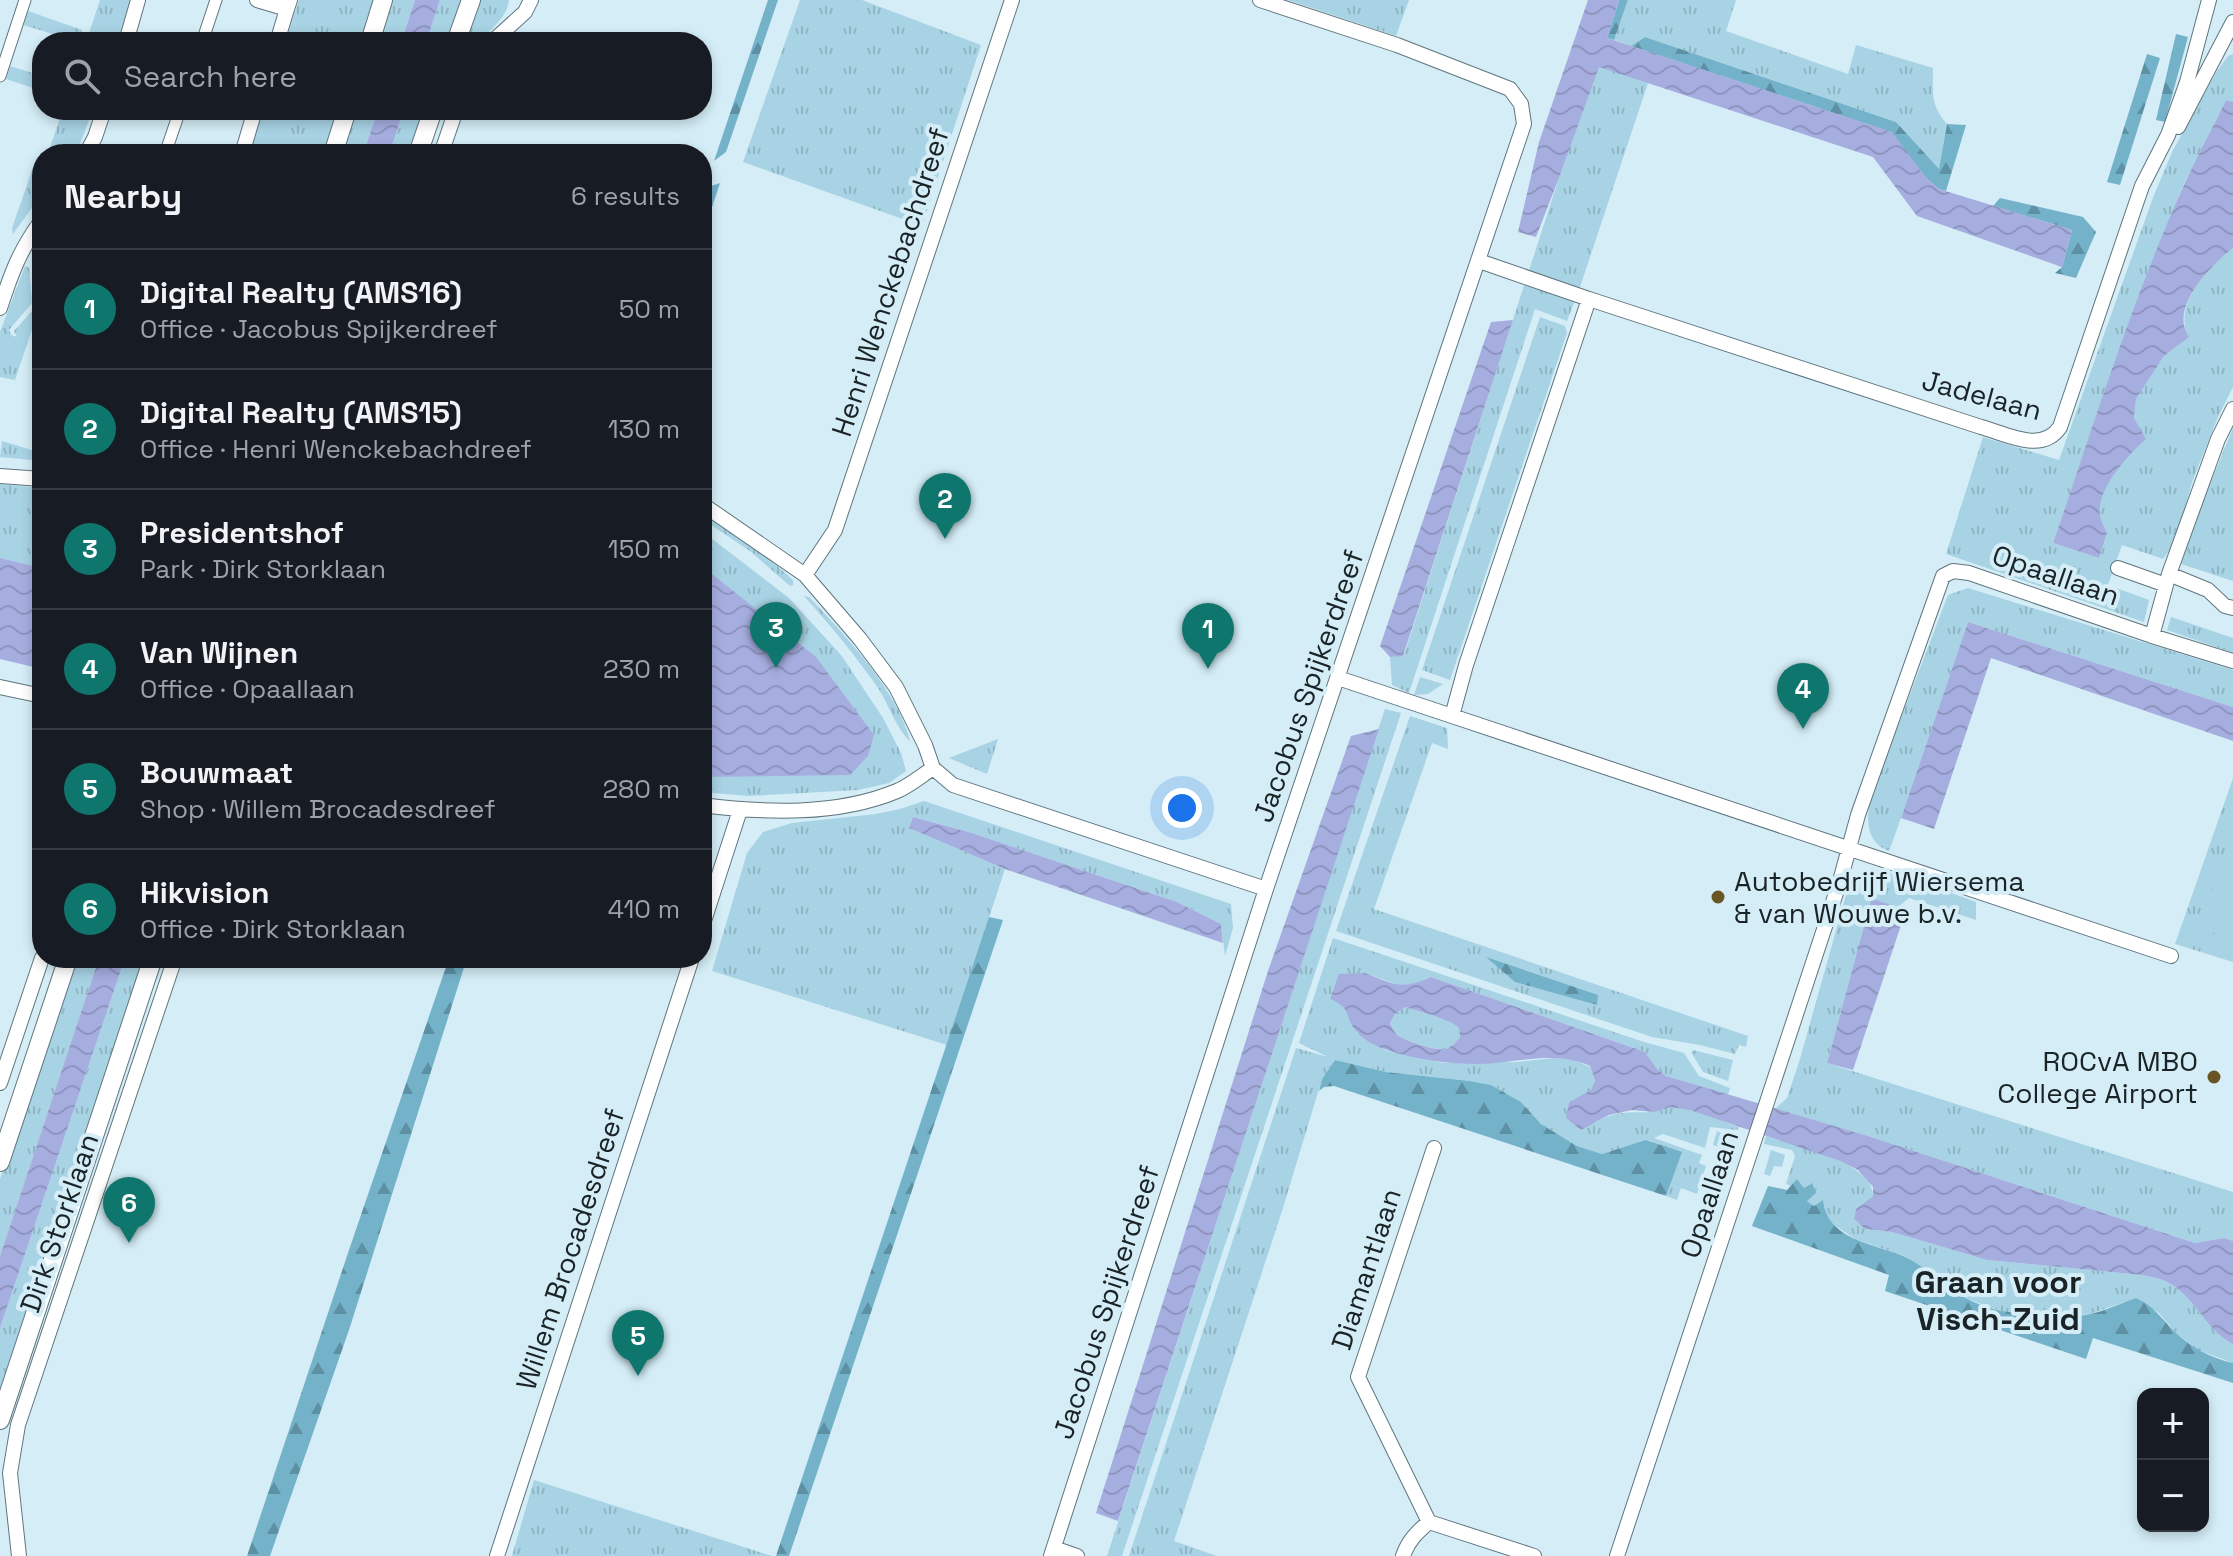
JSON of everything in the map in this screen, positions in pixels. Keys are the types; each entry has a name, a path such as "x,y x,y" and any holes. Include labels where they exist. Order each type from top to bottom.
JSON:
{"street":[{"path":"0,76 25,0"},
{"path":"129,32 138,0"},
{"path":"205,32 216,0"},
{"path":"257,0 288,4 280,32"},
{"path":"373,32 383,0"},
{"path":"460,32 471,0"},
{"path":"503,32 525,12 531,0"},
{"name":"Henri Wenckebachdreef","path":"805,575 835,530 1012,0"},
{"name":"Jacobus Spijkerdreef","path":"1052,1552 1266,889 1524,124 1521,104 1510,89 1397,45 1260,0"},
{"name":"Jadelaan","path":"1479,261 1981,427 2041,442 2055,435 2060,427 2142,186 2168,135 2187,82 2209,0"},
{"name":"Jadelaan","path":"2168,135 2178,127 2233,22"},
{"path":"91,144 101,120"},
{"path":"168,144 177,120"},
{"path":"245,144 252,120"},
{"path":"336,144 344,120"},
{"path":"421,144 430,120"},
{"path":"444,144 453,120"},
{"path":"0,308 14,265 32,234"},
{"path":"1452,716 1466,665 1589,299"},
{"name":"Opaallaan","path":"2152,636 2168,580 2218,439 2233,409"},
{"path":"0,476 32,478"},
{"path":"712,511 805,575 896,687 933,768 953,785 1266,889"},
{"name":"Opaallaan","path":"2118,568 2208,590 2225,606 2233,608"},
{"name":"Opaallaan","path":"1617,1556 1778,1071 1850,849 1858,815 1943,576 1953,571 1969,573 2233,661"},
{"path":"1338,678 2171,956"},
{"path":"0,687 32,694"},
{"path":"712,806 740,810 794,810 851,805 899,791 933,768"},
{"path":"712,896 740,810"},
{"path":"0,1083 39,968"},
{"path":"0,1162 65,968"},
{"path":"0,1420 150,968"},
{"name":"Dirk Storklaan","path":"19,1556 10,1473 18,1425 172,968"},
{"name":"Willem Brocadesdreef","path":"497,1556 689,968"},
{"name":"Diamantlaan","path":"1429,1522 1358,1377 1434,1148"},
{"path":"1403,1556 1416,1533 1429,1522 1534,1556"},
{"path":"1052,1552 1077,1556"}],"green space":[{"path":"100,0 130,0 121,32 89,32"},
{"path":"299,0 374,0 363,32 288,32"},
{"path":"389,0 415,0 404,32 378,32"},
{"path":"440,0 463,0 452,32 429,32"},
{"path":"477,0 509,0 502,18 489,32 465,32"},
{"path":"768,0 778,0 726,152 714,161"},
{"path":"800,0 862,0 981,45 922,226 743,162"},
{"path":"1288,0 1409,0 1396,36"},
{"path":"1619,0 1628,0 1614,40 1607,38"},
{"path":"1628,0 1736,0 1726,31 1848,74 1856,45 1933,68 1935,105 1947,124 1939,170 1896,122 1645,37 1631,46 1614,40"},
{"path":"28,11 82,30 46,32 23,25"},
{"path":"2176,34 2188,37 2165,122 2156,120"},
{"path":"1645,37 1896,122 1939,169 1947,124 1966,125 1946,191 1926,178 1891,132 1631,46"},
{"path":"2147,54 2160,58 2120,185 2107,182"},
{"path":"2233,54 2233,102 2226,100 2183,186 2153,259 2053,543 2099,558 2107,533 2100,515 2103,494 2122,463 2145,439 2134,418 2136,399 2164,356 2188,337 2185,311 2189,299 2213,265 2233,248 2233,387 2192,482 2176,542 2163,559 2122,545 2108,585 2149,600 2144,622 1946,554 1983,437 2059,460 2173,150 2217,71"},
{"path":"10,66 32,73 32,88 6,79"},
{"path":"1599,66 1648,83 1567,321 1535,309 1409,693 1392,685 1390,657 1404,655 1559,178"},
{"path":"60,120 89,120 80,144 51,144"},
{"path":"260,120 335,120 327,144 251,144"},
{"path":"350,120 375,120 366,144 342,144"},
{"path":"401,120 423,120 415,144 392,144"},
{"path":"32,170 32,208 13,234 12,228"},
{"path":"720,183 712,207 712,186"},
{"path":"2000,198 2083,217 2096,232 2076,278 2055,273 2062,267 2072,230 1993,206"},
{"path":"25,266 29,267 32,303 9,330 11,335 17,337 14,331 32,311 32,330 15,380 0,377 0,332"},
{"path":"1540,317 1565,326 1567,333 1450,680 1422,670"},
{"path":"2233,428 2233,581 2181,564"},
{"path":"2,441 32,450 32,460 0,457"},
{"path":"0,484 32,487 32,566 0,558"},
{"path":"712,518 755,546 793,580 793,585 790,586 750,551 712,526"},
{"path":"712,539 789,598 841,655 883,718 901,753 906,771 889,783 858,790 748,796 712,793"},
{"path":"1968,588 2233,670 2233,707 1968,622 1889,851 1871,835 1868,819 1872,794 1948,595"},
{"path":"804,596 809,597 823,612 882,683 904,722 910,741 869,676"},
{"path":"2171,617 2233,638 2233,653 2167,630"},
{"path":"1420,677 1443,684 1428,694 1414,695"},
{"path":"1385,709 1401,713 1122,1556 1107,1556"},
{"path":"1410,716 1447,728 1448,749 1432,743 1374,909 1748,1036 1746,1047 1739,1045 1735,1054 1652,1037 1336,931"},
{"path":"998,739 987,774 949,758"},
{"path":"2233,778 2233,962 2175,944"},
{"path":"924,801 1231,904 1233,928 1225,956 1221,924 1177,902 969,832 913,817 909,828 1005,869 947,1045 712,971 747,853 763,832 792,823 876,814"},
{"path":"2233,825 2233,940 2199,928"},
{"path":"1870,869 1910,878 1976,902 1976,920 1909,898 1898,907 1871,900 1827,1063 2233,1192 2233,1241 2224,1238 2195,1243 1868,1136 1775,1109 1787,1098 1800,1059 1849,884"},
{"path":"989,917 1003,920 789,1556 776,1556"},
{"path":"1333,938 1684,1053 1699,1076 1730,1088 1728,1095 1666,1076 1645,1052 1431,977 1412,985 1398,985 1365,973 1347,975 1331,999 1343,1005 1357,1033 1384,1050 1444,1063 1554,1058 1574,1060 1590,1067 1595,1081 1591,1091 1569,1102 1567,1118 1595,1123 1616,1114 1677,1107 1713,1117 1738,1127 1738,1130 1710,1127 1705,1148 1663,1134 1654,1138 1702,1155 1699,1163 1706,1166 1697,1194 1681,1188 1677,1200 1666,1196 1681,1153 1648,1140 1602,1154 1577,1146 1541,1124 1521,1102 1491,1085 1386,1072 1335,1060 1322,1079 1174,1541 1217,1556 1129,1556 1296,1048 1328,1057 1299,1043"},
{"path":"1486,957 1598,995 1597,1005 1515,982"},
{"path":"70,968 96,968 0,1256 0,1179"},
{"path":"122,968 142,968 0,1397 0,1328"},
{"path":"446,968 464,968 349,1330 270,1556 247,1556"},
{"path":"1405,1007 1452,1023 1459,1028 1460,1037 1449,1047 1440,1049 1400,1037 1390,1023 1395,1014"},
{"path":"1691,1052 1733,1060 1728,1081 1703,1072"},
{"path":"1335,1060 1386,1072 1491,1085 1521,1102 1541,1124 1577,1146 1602,1154 1646,1140 1682,1152 1666,1196 1334,1086 1319,1091 1322,1079"},
{"path":"1717,1131 1734,1140 1726,1165 1719,1162 1722,1148 1713,1145"},
{"path":"1766,1136 1830,1157 1861,1174 1870,1184 1873,1196 1856,1209 1854,1219 1865,1229 1892,1232 1987,1260 2142,1275 2164,1281 2177,1288 2223,1338 2233,1344 2233,1363 2198,1350 2176,1333 2159,1313 2136,1298 2090,1314 2066,1317 2013,1314 1968,1299 1904,1256 1855,1239 1831,1223 1822,1201 1814,1206 1807,1201 1812,1183 1804,1188 1797,1179 1791,1186 1786,1184 1795,1156 1792,1150 1764,1144"},
{"path":"1771,1150 1785,1155 1782,1167 1774,1166 1770,1176 1764,1174"},
{"path":"1715,1166 1724,1173 1716,1199 1709,1196"},
{"path":"1797,1179 1804,1188 1812,1183 1816,1193 1807,1201 1814,1206 1823,1200 1826,1213 1842,1232 1911,1260 1974,1302 2011,1312 2071,1316 2096,1313 2136,1298 2153,1309 2195,1348 2233,1363 2233,1383 2093,1338 2086,1359 1885,1291 1889,1275 1752,1226 1768,1186 1787,1190"},
{"path":"1704,1205 1713,1207 1700,1249 1690,1244"},
{"path":"534,1480 772,1556 512,1556"}],"water":[{"path":"415,0 440,0 429,32 404,32"},
{"path":"1588,0 1619,0 1607,38 1892,132 1926,178 1939,189 2072,230 2062,267 1917,216 1873,157 1599,67 1536,237 1518,232 1539,142"},
{"path":"2226,100 2233,102 2233,248 2207,272 2187,303 2184,326 2189,337 2164,356 2136,399 2134,418 2146,439 2123,463 2103,494 2100,515 2107,533 2099,558 2053,543 2114,364 2164,231"},
{"path":"375,120 401,120 392,144 366,144"},
{"path":"1513,320 1403,656 1390,657 1380,646 1491,322"},
{"path":"0,558 32,566 32,667 0,659"},
{"path":"712,574 816,657 874,735 868,756 850,775 712,777"},
{"path":"1968,622 2233,707 2233,741 1991,658 1934,829 1901,818"},
{"path":"1379,729 1118,1521 1096,1513 1268,971 1351,736"},
{"path":"913,817 969,832 1177,902 1221,924 1223,943 1005,869 909,828"},
{"path":"1873,899 1906,910 1853,1070 1827,1063"},
{"path":"96,968 122,968 0,1328 0,1256"},
{"path":"1365,973 1404,985 1431,977 1645,1052 1666,1076 1868,1136 2195,1243 2224,1238 2233,1241 2233,1344 2215,1330 2177,1288 2161,1280 2142,1275 1987,1260 1892,1232 1865,1229 1854,1219 1856,1209 1873,1196 1873,1187 1858,1170 1840,1161 1690,1110 1670,1107 1654,1112 1632,1110 1609,1115 1581,1130 1566,1118 1569,1102 1591,1090 1595,1081 1590,1066 1576,1061 1549,1058 1456,1063 1433,1061 1379,1047 1359,1034 1345,1009 1330,999 1339,974","holes":["1405,1007 1459,1028 1460,1037 1445,1049 1406,1040 1396,1034 1390,1023 1395,1014"]}],"place":[{"name":"Digital Realty (AMS15)","path":"945,539"},
{"name":"Presidentshof","path":"776,668"},
{"name":"Digital Realty (AMS16)","path":"1208,669"},
{"name":"Van Wijnen","path":"1803,729"},
{"name":"Autobedrijf Wiersema & van Wouwe b.v.","path":"1718,897"},
{"name":"ROCvA MBO College Airport","path":"2214,1077"},
{"name":"Hikvision","path":"129,1243"},
{"name":"Bouwmaat","path":"638,1376"}],"district":[{"name":"Graan voor Visch-Zuid","path":"1998,1300"}]}
